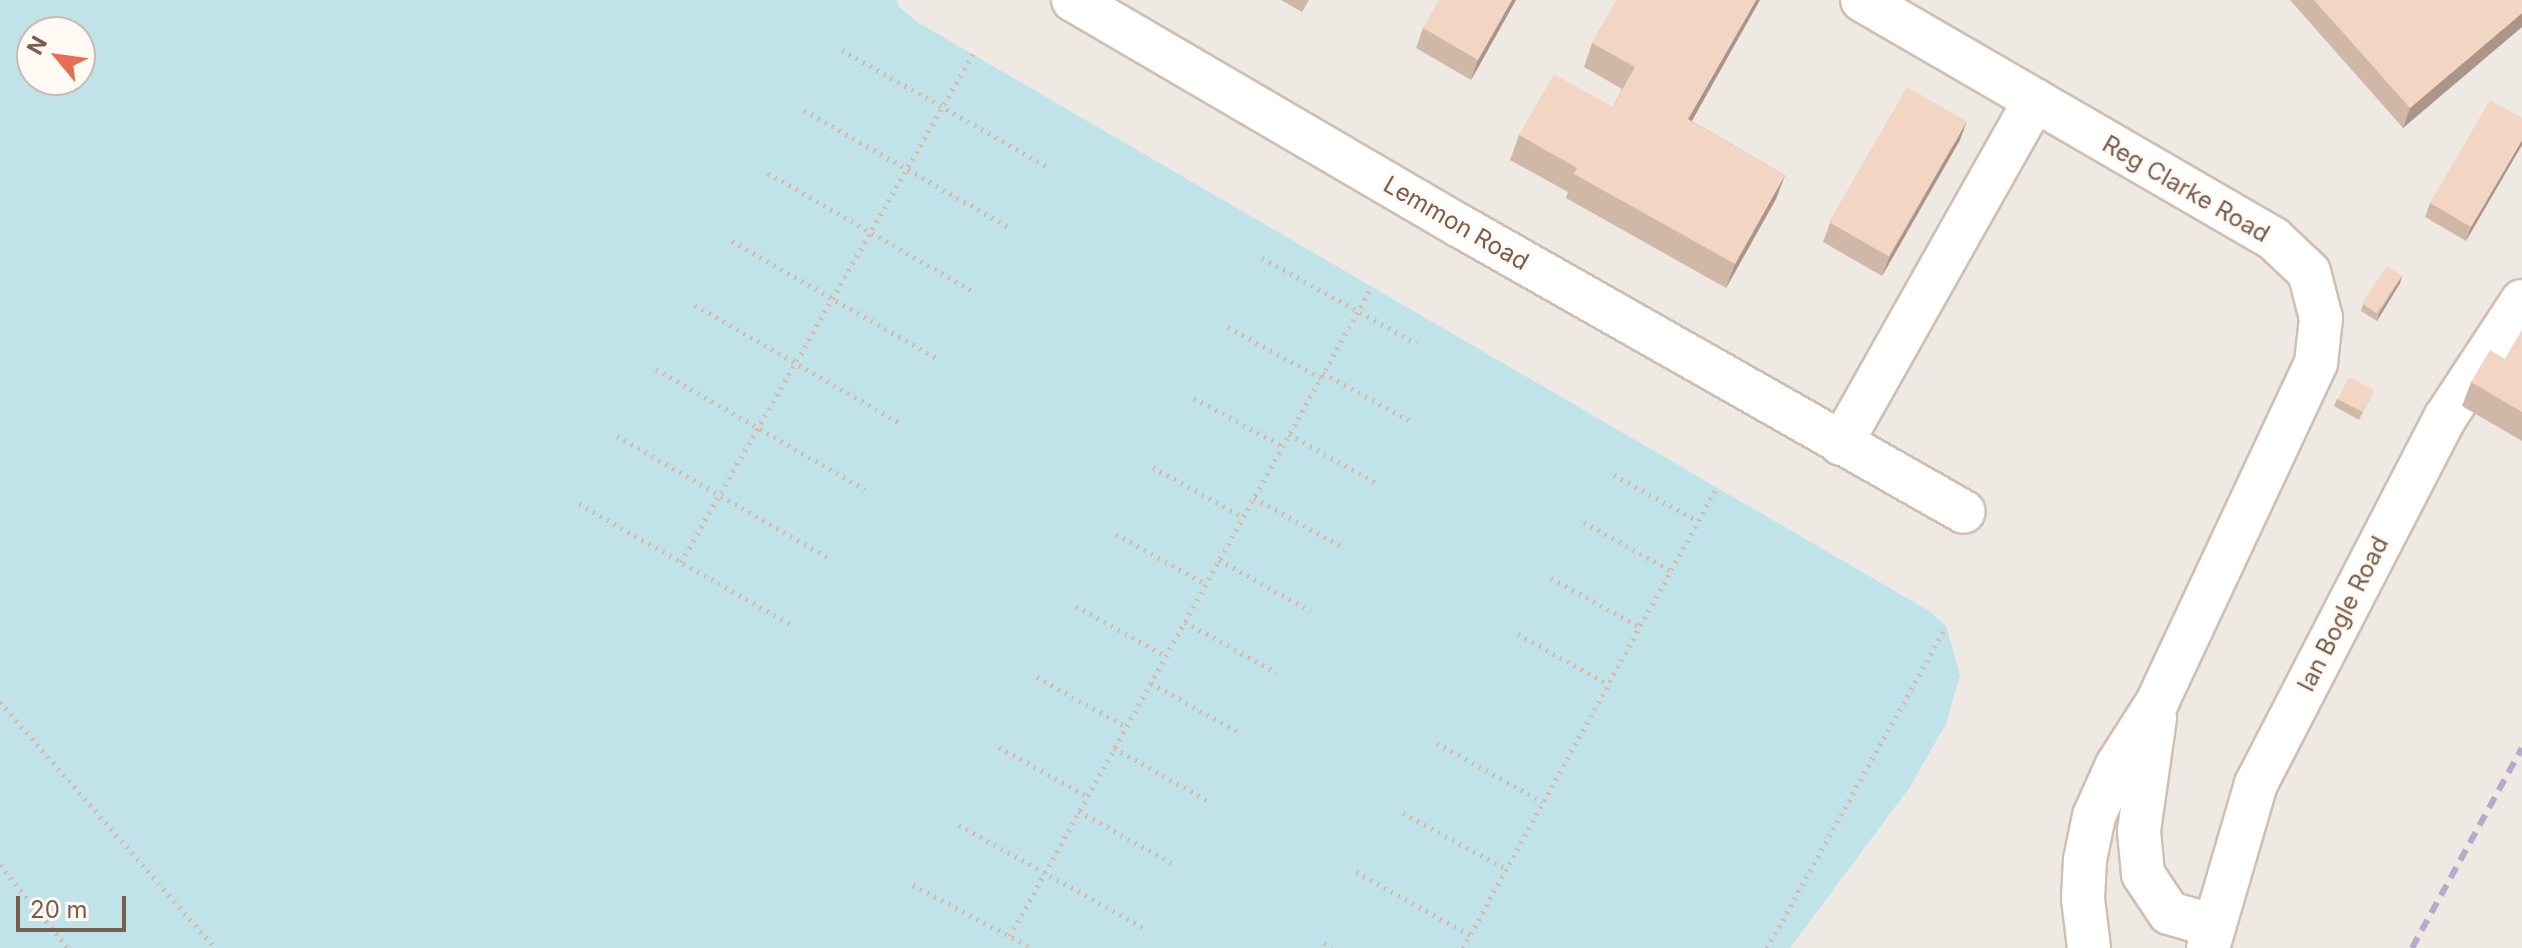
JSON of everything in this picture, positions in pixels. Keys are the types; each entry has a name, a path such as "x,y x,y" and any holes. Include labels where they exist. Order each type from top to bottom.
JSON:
{"street":[{"name":"Lemmon Road","path":"1073,0 1964,512"},
{"name":"Reg Clarke Road","path":"1862,0 2274,239 2309,272 2321,318 2316,363 2158,701"},
{"path":"1841,444 2035,100"},
{"name":"Ian Bogle Road","path":"2211,937 2256,784 2445,418 2522,301"},
{"path":"2158,701 2139,831 2143,874 2169,913 2211,937"},
{"path":"2089,948 2083,899 2085,860 2094,816 2117,765 2158,701"}],"path":[{"path":"842,50 1048,167"},
{"path":"681,562 973,54"},
{"path":"804,110 1012,229"},
{"path":"768,173 976,293"},
{"path":"732,241 938,359"},
{"path":"1262,258 1417,344"},
{"path":"1010,936 1372,286"},
{"path":"695,305 902,424"},
{"path":"1228,327 1412,422"},
{"path":"656,369 865,489"},
{"path":"1194,398 1282,446"},
{"path":"1289,434 1380,485"},
{"path":"617,436 828,558"},
{"path":"1153,467 1243,517"},
{"path":"1614,475 1698,521"},
{"path":"1463,948 1717,487"},
{"path":"1254,498 1341,546"},
{"path":"579,504 790,624"},
{"path":"1584,522 1671,571"},
{"path":"1116,534 1206,584"},
{"path":"1219,560 1311,611"},
{"path":"1551,578 1640,627"},
{"path":"1076,606 1166,656"},
{"path":"1185,622 1277,673"},
{"path":"1767,948 1946,626"},
{"path":"1518,634 1608,684"},
{"path":"1037,677 1126,727"},
{"path":"1151,683 1242,734"},
{"path":"0,702 215,948"},
{"path":"1437,743 1543,802"},
{"path":"999,747 1087,796"},
{"path":"1114,748 1208,801"},
{"path":"1079,811 1173,864"},
{"path":"1403,813 1506,869"},
{"path":"959,825 1142,927"},
{"path":"0,865 68,948"},
{"path":"1356,872 1470,935"},
{"path":"913,885 1032,948"},
{"path":"1324,943 1332,948"}],"shaded area":[{"path":"897,0 2522,0 2522,948 1790,948 1910,787 1946,724 919,23 898,6"}],"water":[{"path":"0,0 897,0 898,6 919,23 1929,611 1946,626 1960,675 1946,724 1910,787 1790,948 0,948"}],"building":[{"path":"1439,0 1512,0 1478,60 1423,28"},
{"path":"1617,0 1756,0 1688,119 1785,175 1735,264 1574,174 1577,168 1519,135 1554,74 1613,107 1635,67 1592,43"},
{"path":"2314,0 2522,0 2522,13 2410,108"},
{"path":"1907,87 1967,122 1889,257 1829,222"},
{"path":"2490,100 2522,118 2522,140 2471,227 2430,203"},
{"path":"2387,266 2402,276 2377,313 2362,303"},
{"path":"2522,330 2522,412 2471,382 2490,350 2505,359"},
{"path":"2349,377 2374,390 2363,412 2338,399"}],"railway":[{"path":"2412,948 2522,748"}]}
